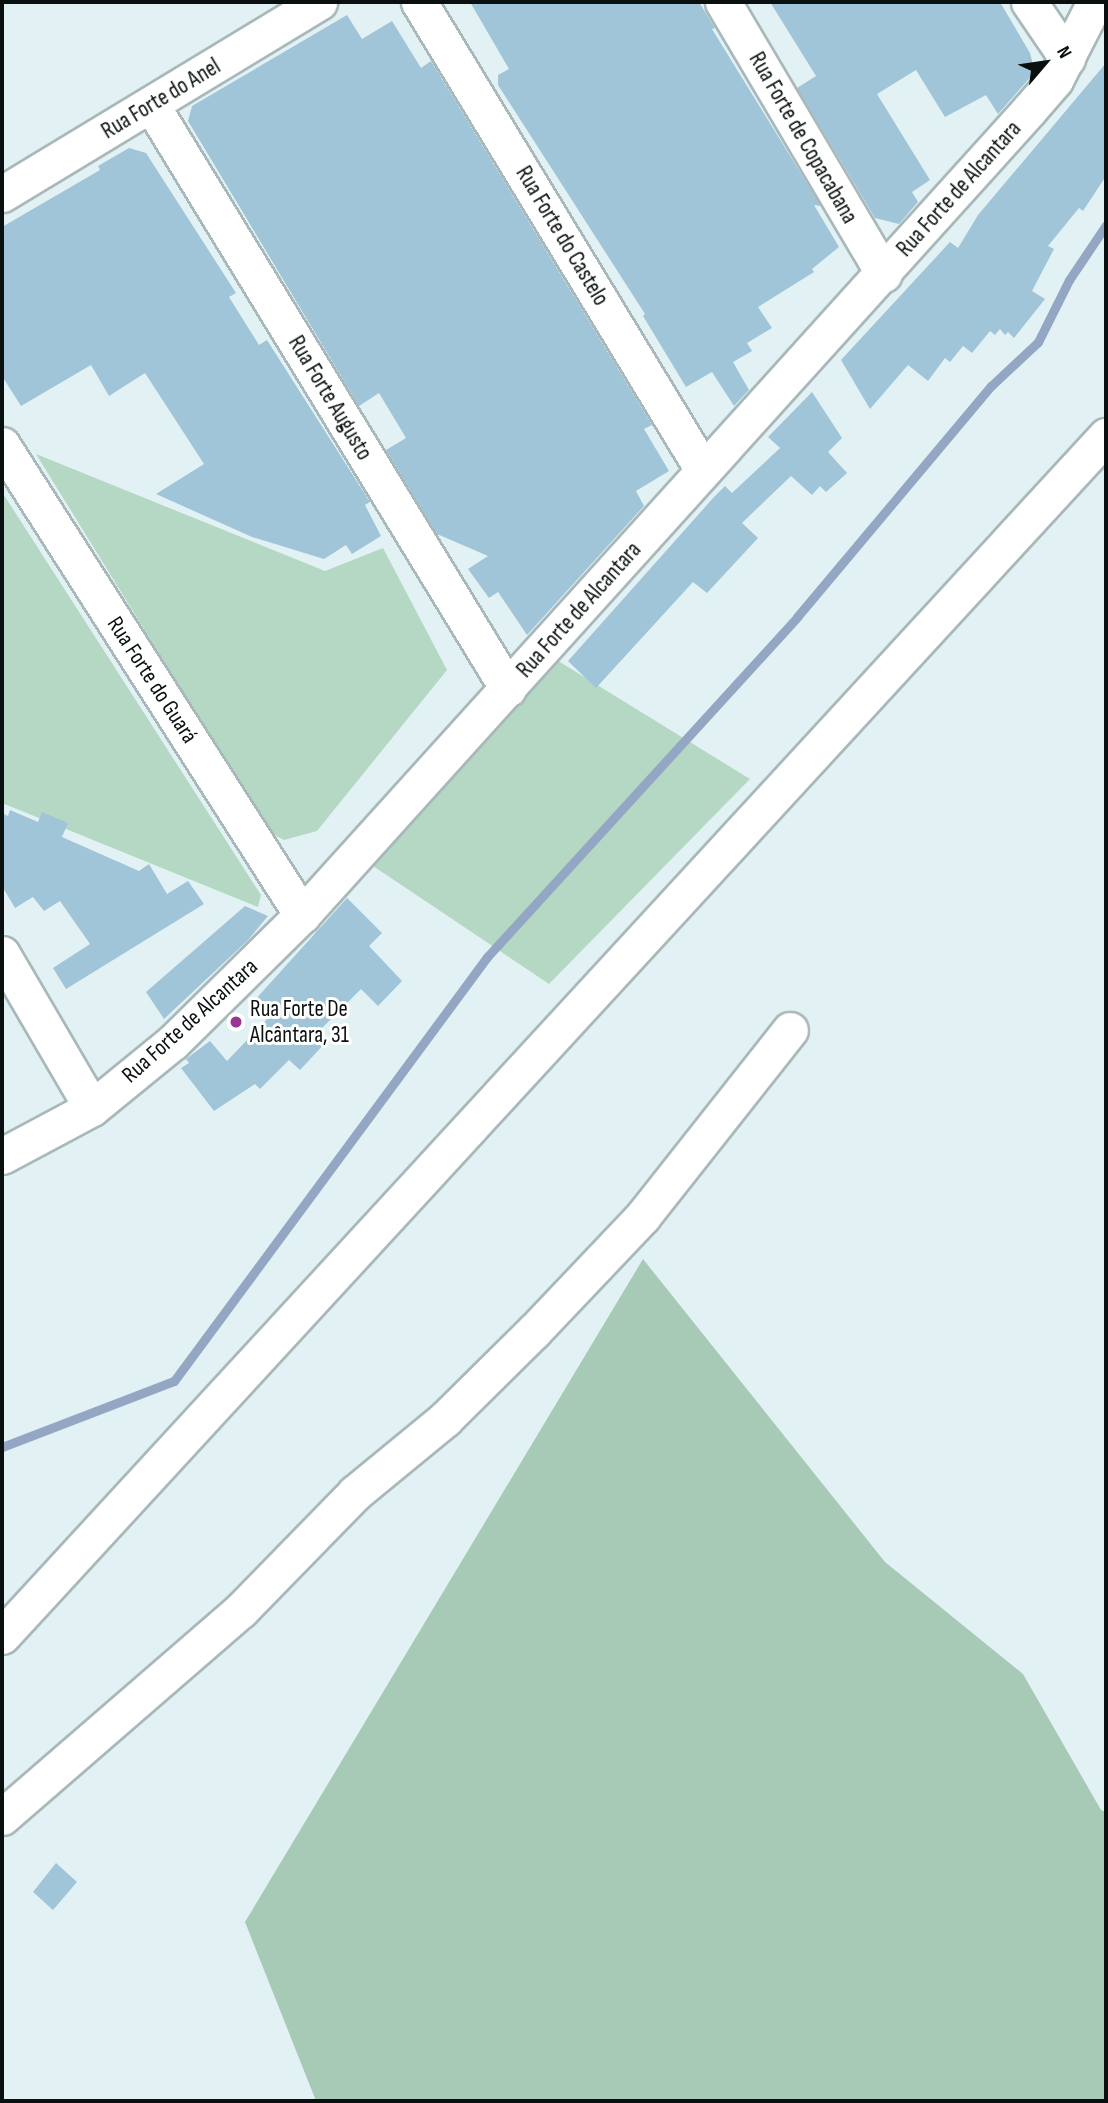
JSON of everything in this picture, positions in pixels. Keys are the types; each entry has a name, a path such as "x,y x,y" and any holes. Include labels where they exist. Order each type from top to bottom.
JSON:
{"street":[{"name":"Rua Forte do Anel","path":"2,194 152,106 319,2"},
{"name":"Rua Forte do Castelo","path":"419,2 703,470"},
{"name":"Rua Forte de Copacabana","path":"723,2 884,274"},
{"path":"1029,2 1067,58"},
{"name":"Rua Forte de Alcantara","path":"2,1156 92,1108 173,1042 303,915 703,470 884,274 1046,90 1067,58 1095,2"},
{"name":"Rua Forte Augusto","path":"152,106 508,690"},
{"path":"8,1615 1106,436"},
{"name":"Rua Forte do Guará","path":"2,445 303,915"},
{"path":"2,954 92,1108"},
{"path":"2,1817 241,1610 355,1493 444,1419 534,1331 643,1216 790,1030"}],"green space":[{"path":"36,454 325,571 383,548 447,670 317,831 284,840 269,832"},
{"path":"2,492 261,895 258,907 2,803"},
{"path":"555,659 750,779 549,984 373,866"},
{"path":"643,1259 885,1562 1023,1674 1101,1810 1106,1812 1106,2101 316,2101 245,1922"}],"building":[{"path":"470,2 699,2 715,28 712,29 821,206 814,205 839,247 812,269 814,272 758,307 772,328 747,343 752,351 733,362 749,390 734,406 712,372 686,387 643,316 645,314 498,85 498,75 509,69"},
{"path":"770,2 1000,2 1030,53 1035,72 998,114 986,95 945,117 916,70 877,94 930,180 912,192 918,202 899,224 875,218 797,88 816,76"},
{"path":"347,15 362,39 392,21 421,68 431,61 652,425 644,429 669,471 636,491 644,506 527,635 498,592 489,598 468,569 488,556 437,534 386,450 406,438 379,393 359,406 188,121 192,106"},
{"path":"1106,63 1106,176 1083,211 1079,208 1048,246 1054,249 1032,291 1045,299 1014,338 1008,332 1005,335 1000,329 995,335 990,331 972,353 963,346 950,362 945,358 928,381 908,365 870,409 841,360 950,242 958,248 978,215"},
{"path":"129,148 146,153 236,293 229,297 259,345 267,340 370,502 365,505 381,536 352,554 346,545 324,559 252,537 156,494 204,464 145,373 109,396 91,365 21,406 2,376 2,227 100,170 98,166"},
{"path":"812,392 842,438 828,452 847,473 826,492 820,486 812,495 791,476 742,523 758,538 707,593 693,582 596,688 568,661 714,497 725,486 732,493 780,448 768,437"},
{"path":"10,810 38,822 42,812 68,823 62,837 139,871 149,864 167,894 188,881 204,904 66,989 53,968 90,944 60,901 44,911 33,897 15,908 2,886 2,813 8,816"},
{"path":"347,898 382,933 369,946 402,981 378,1006 361,989 317,1033 327,1041 300,1070 289,1060 260,1089 255,1084 214,1111 181,1068 189,1063 186,1059 210,1041 227,1061 270,1016 254,1001"},
{"path":"245,906 268,916 248,940 164,1019 146,992"},
{"path":"56,1863 77,1882 53,1910 33,1892"}],"waterway":[{"path":"2,1447 174,1381 487,957 797,617 991,386 1038,342 1069,280 1106,225"}],"place":[{"name":"Rua Forte De Alcântara, 31","path":"236,1022"}]}
